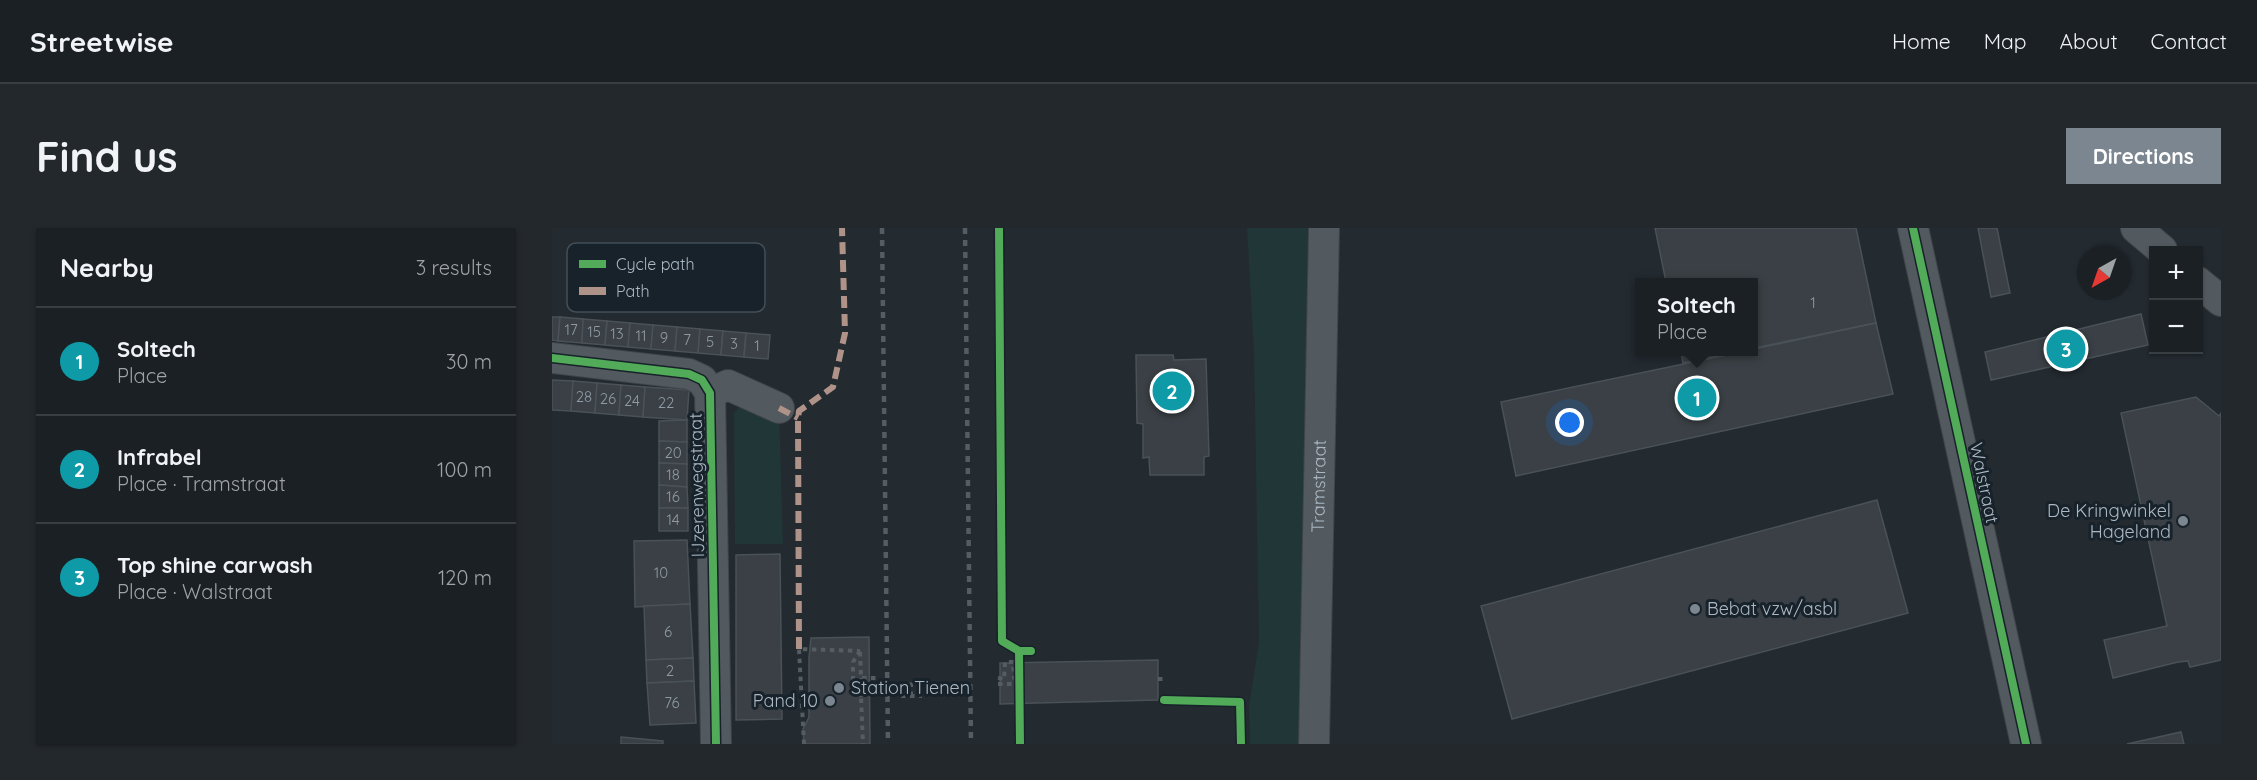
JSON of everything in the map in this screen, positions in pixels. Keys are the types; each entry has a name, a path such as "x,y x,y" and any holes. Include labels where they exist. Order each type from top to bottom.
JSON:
{"street":[{"name":"Tramstraat","path":"1314,744 1324,228"},
{"name":"Walstraat","path":"1913,228 2026,744"},
{"path":"2136,228 2157,246"},
{"path":"2203,285 2221,301"},
{"name":"IJzerenwegstraat","path":"552,358 689,374 702,380 710,393 716,744"},
{"path":"710,393 728,385 779,408"}],"path":[{"path":"804,744 799,649 860,651"},
{"path":"860,651 863,744"},
{"path":"860,651 853,662 853,692 861,698"},
{"path":"1018,651 1019,685"},
{"path":"998,678 1004,679 1005,662 1013,663 1014,678 1019,685"},
{"path":"1164,669 1161,679 1164,690"},
{"path":"861,678 880,678"},
{"path":"911,678 911,696"},
{"path":"998,684 1019,685"},
{"path":"901,696 922,696"}],"green space":[{"path":"1247,228 1308,228 1301,744 1250,744 1249,706 1259,642 1254,351"},
{"path":"741,406 779,408 783,544 735,544 734,413"}],"building":[{"path":"1655,228 1856,228 1876,323 1758,347 1758,278 1665,278"},
{"path":"1978,228 1997,228 2010,293 1991,297"},
{"path":"2141,314 2148,345 1991,380 1985,352"},
{"path":"552,317 560,317 558,341 552,340"},
{"path":"560,317 583,319 582,343 558,341"},
{"path":"583,319 607,321 605,345 582,343"},
{"path":"607,321 630,323 628,347 605,345"},
{"path":"630,323 653,325 651,349 628,347"},
{"path":"1876,323 1893,394 1516,476 1501,402 1722,356 1758,356 1758,348"},
{"path":"653,325 677,327 675,351 651,349"},
{"path":"677,327 700,329 698,353 675,351"},
{"path":"700,329 723,331 721,355 698,353"},
{"path":"723,331 746,333 744,357 721,355"},
{"path":"746,333 770,335 768,359 744,357"},
{"path":"1136,355 1173,355 1174,360 1206,359 1209,456 1204,457 1204,475 1150,475 1149,457 1143,458 1143,424 1137,423"},
{"path":"1682,356 1719,356 1683,363"},
{"path":"552,380 573,381 571,411 552,410"},
{"path":"573,381 597,383 595,413 571,411"},
{"path":"597,383 621,385 619,415 595,413"},
{"path":"621,385 645,387 643,417 619,415"},
{"path":"645,387 689,390 687,420 643,417"},
{"name":"De Kringwinkel Hageland","path":"2196,397 2219,416 2221,413 2221,660 2190,667 2188,661 2178,662 2113,678 2104,640 2167,626 2121,413"},
{"path":"687,420 687,442 659,441 659,421"},
{"path":"659,441 687,442 687,464 659,463"},
{"path":"659,463 687,464 687,487 659,485"},
{"path":"659,485 687,487 688,508 659,508"},
{"name":"Bebat vzw/asbl","path":"1877,500 1908,613 1512,719 1481,606"},
{"path":"659,508 688,508 688,531 659,531"},
{"path":"687,540 690,604 635,607 634,541"},
{"path":"780,554 782,719 736,720 736,555"},
{"path":"690,604 693,658 646,660 644,606"},
{"name":"Station Tienen","path":"869,637 870,744 804,744 803,729 809,717 811,638"},
{"path":"693,658 694,681 647,683 646,660"},
{"path":"1158,660 1158,700 1000,704 1000,663"},
{"path":"694,681 696,723 650,725 647,683"},
{"path":"2181,732 2184,744 2127,744"},
{"path":"621,737 663,741 663,744 621,744"}],"railway":[{"path":"882,228 888,744"},
{"path":"965,228 971,744"}],"marked path":[{"path":"799,649 798,418 799,411 833,387 845,333 842,228"},
{"path":"779,408 798,418"}],"cycle path":[{"path":"999,228 1002,641 1019,651 1031,651"},
{"path":"1913,228 2026,744"},
{"path":"552,358 689,374 702,380 710,393 716,744"},
{"path":"1019,651 1020,744"},
{"path":"1164,700 1240,702 1241,744"}],"place":[{"name":"Top shine carwash","path":"2066,349"},
{"name":"Infrabel","path":"1172,391"},
{"name":"Soltech","path":"1697,398"},
{"name":"De Kringwinkel Hageland","path":"2183,521"},
{"name":"Bebat vzw/asbl","path":"1695,609"},
{"name":"Station Tienen","path":"839,688"},
{"name":"Pand 10","path":"830,701"}]}
